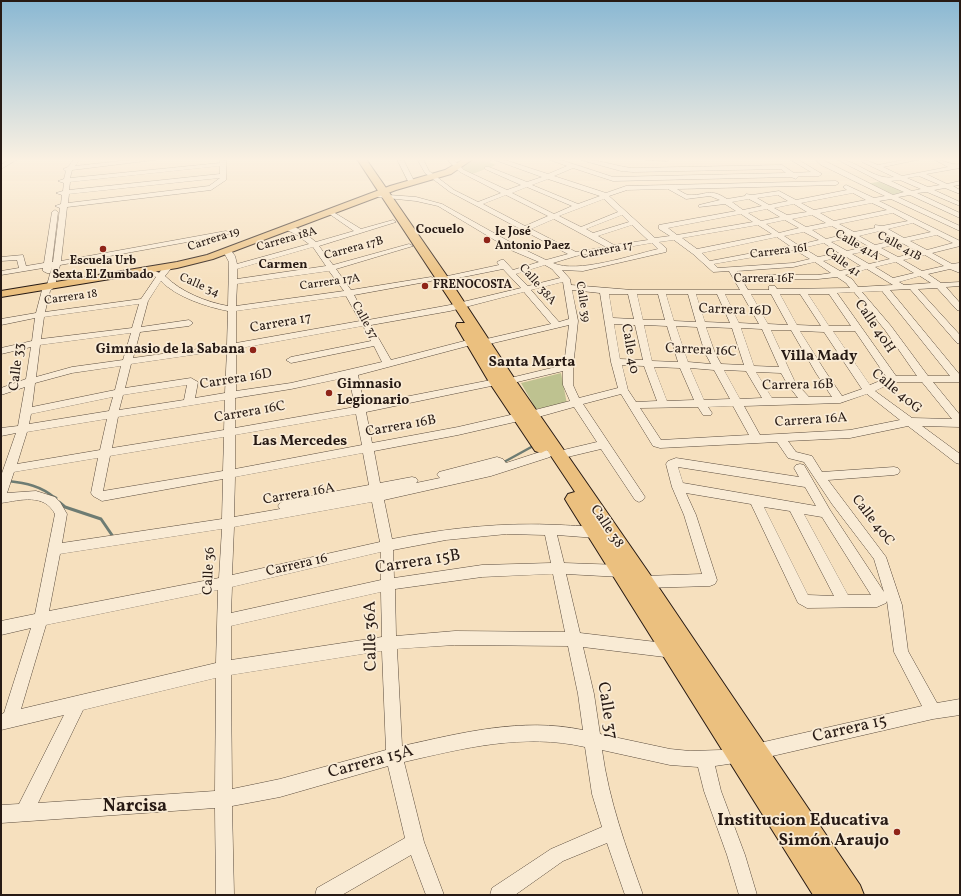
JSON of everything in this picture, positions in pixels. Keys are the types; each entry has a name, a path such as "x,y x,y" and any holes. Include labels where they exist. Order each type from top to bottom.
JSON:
{"highway":[{"name":"Calle 38","path":"383,201 393,222 431,279 456,307"},
{"name":"Calle 38","path":"385,201 443,279 456,307 525,416 644,582 748,754 830,895"},
{"name":"Calle 38","path":"552,455 596,533 673,651 850,895"}],"main road":[{"name":"Carrera 19","path":"1,294 47,288 193,261 227,251 361,201"}],"street":[{"name":"Calle 33","path":"53,264 56,210 59,201"},
{"name":"Calle 33","path":"1,493 23,429 40,314 53,264 63,209 62,201"},
{"path":"56,210 124,201"},
{"name":"Calle 39","path":"423,201 440,205 516,249 558,268 567,283 574,321 568,367 568,385 577,404 639,497"},
{"path":"472,201 575,254"},
{"path":"478,204 486,201"},
{"path":"522,201 592,235 612,247"},
{"path":"566,201 578,206"},
{"path":"526,228 591,201"},
{"path":"609,201 653,241"},
{"path":"701,206 731,201"},
{"name":"Calle 41A","path":"756,201 902,287"},
{"path":"799,201 765,206 743,212 662,227 696,252 708,263 824,241 915,221"},
{"path":"830,201 927,253 956,265 960,271"},
{"path":"696,252 712,239 733,227 868,201"},
{"path":"874,201 960,244"},
{"path":"901,201 960,229"},
{"path":"926,201 960,216"},
{"name":"Calle 41","path":"726,202 798,246 839,274 857,290 888,328 924,378 960,422"},
{"name":"Calle 41B","path":"794,202 922,274 939,285 960,308"},
{"path":"511,273 557,258 612,247 677,238 751,240 861,218 919,210 959,202"},
{"path":"330,212 359,231"},
{"path":"581,230 622,212"},
{"path":"717,217 786,266"},
{"path":"949,223 960,221"},
{"name":"Carrera 18A","path":"233,268 393,222"},
{"path":"592,235 632,223"},
{"name":"Calle 37","path":"290,228 300,233 314,244 349,293 388,364"},
{"path":"1,273 144,250 226,233"},
{"name":"Carrera 16I","path":"708,263 716,270 786,266 938,233"},
{"path":"712,239 738,258"},
{"name":"Carrera 17","path":"558,268 583,269 661,252 663,250 653,241"},
{"path":"766,277 818,277 839,274 960,244"},
{"name":"Carrera 17B","path":"233,282 331,268 409,246"},
{"name":"Calle 36","path":"224,895 222,799 223,670 233,282 231,256 227,251"},
{"path":"1,259 20,257 23,269"},
{"path":"557,258 558,268"},
{"name":"Calle 38A","path":"443,279 503,264 556,324"},
{"path":"892,281 956,265"},
{"path":"105,453 113,414 129,361 144,301 152,287 170,266"},
{"path":"760,267 813,361 840,400"},
{"path":"732,269 765,327 791,383 806,401"},
{"name":"Calle 34","path":"147,270 161,277 177,290 214,306 232,309"},
{"name":"Carrera 17A","path":"232,309 349,293 431,279"},
{"name":"Carrera 17","path":"1,392 31,381 72,370 231,347 366,324 456,307 527,290 567,283"},
{"name":"Carrera 16F","path":"567,283 604,291 632,292 803,292 960,284"},
{"path":"912,287 960,341"},
{"path":"884,288 959,379"},
{"name":"Calle 40","path":"604,291 616,362 623,390 657,443 664,445"},
{"name":"Calle 40H","path":"832,291 893,379"},
{"path":"632,292 648,362 664,404"},
{"path":"661,292 682,365 707,413"},
{"path":"691,292 717,366 757,440"},
{"path":"720,292 735,325 750,369 769,401"},
{"name":"Calle 40G","path":"803,292 859,379 869,390 960,460"},
{"name":"Carrera 18","path":"1,322 40,314 144,301"},
{"name":"Carrera 16D","path":"1,432 290,386 353,373 478,342 574,321"},
{"name":"Carrera 16D","path":"610,321 827,329 858,328"},
{"path":"1,351 35,343 189,323"},
{"path":"291,360 376,343"},
{"name":"Carrera 16C","path":"616,362 648,362 784,370"},
{"name":"Carrera 16C","path":"9,469 230,432 440,394 568,367"},
{"name":"Calle 36A","path":"353,373 367,448 378,492 388,545 389,643 394,756 415,842 435,895"},
{"name":"Carrera 16B","path":"633,405 840,400 869,390 893,379 959,379"},
{"path":"26,412 120,392 191,381 193,382 189,401"},
{"name":"Carrera 16B","path":"105,453 97,493 98,495 102,496 458,431 577,404 623,390"},
{"name":"Carrera 16A","path":"664,445 850,434 910,422 960,422"},
{"name":"Calle 40C","path":"780,438 792,455 808,459 814,479 836,502 880,556 895,605 901,652 933,711"},
{"name":"Carrera 16A","path":"54,550 378,492 604,444"},
{"path":"644,582 710,580 690,515 678,487 672,467 672,464 676,462 814,479 894,471"},
{"path":"755,500 803,599 807,602 881,600 826,513 814,479 800,468"},
{"path":"678,487 826,513"},
{"path":"1,498 30,495 47,496 57,504 61,514 41,619 5,721"},
{"path":"794,507 844,601"},
{"path":"129,532 228,520"},
{"name":"Carrera 16","path":"1,628 225,583 388,545 478,531 514,529 596,533"},
{"name":"Calle 37","path":"550,530 586,694 601,794 612,832 634,895"},
{"name":"Carrera 15B","path":"224,621 389,584 481,571 558,568 621,571"},
{"path":"5,721 223,670 389,643 455,638 573,640 673,651"},
{"path":"24,812 77,705"},
{"name":"Carrera 15","path":"748,754 933,711 960,707"},
{"name":"Carrera 15A","path":"1,814 222,799 280,788 394,756 455,742 505,734 539,733 592,739 670,757 690,759 705,759 748,754"},
{"path":"705,759 708,777 714,797 733,847 748,895"},
{"path":"501,894 557,855 612,832"},
{"path":"324,895 415,842"}],"green space":[{"path":"561,373 567,404 536,409 521,383"}],"waterway":[{"path":"504,462 535,445"},
{"path":"8,481 33,486 55,498"},
{"path":"59,502 65,507 101,519 114,538"}],"place":[{"name":"Ie José Antonio Paez","path":"487,240"},
{"name":"Escuela Urb Sexta El Zumbado","path":"103,249"},
{"name":"FRENOCOSTA","path":"425,286"},
{"name":"Gimnasio de la Sabana","path":"253,350"},
{"name":"Gimnasio Legionario","path":"329,393"},
{"name":"Institucion Educativa Simón Araujo","path":"897,832"}],"district":[{"name":"Cocuelo","path":"440,231"},
{"name":"Carmen","path":"283,266"},
{"name":"Villa Mady","path":"819,357"},
{"name":"Santa Marta","path":"532,363"},
{"name":"Las Mercedes","path":"300,442"},
{"name":"Narcisa","path":"135,808"}]}
